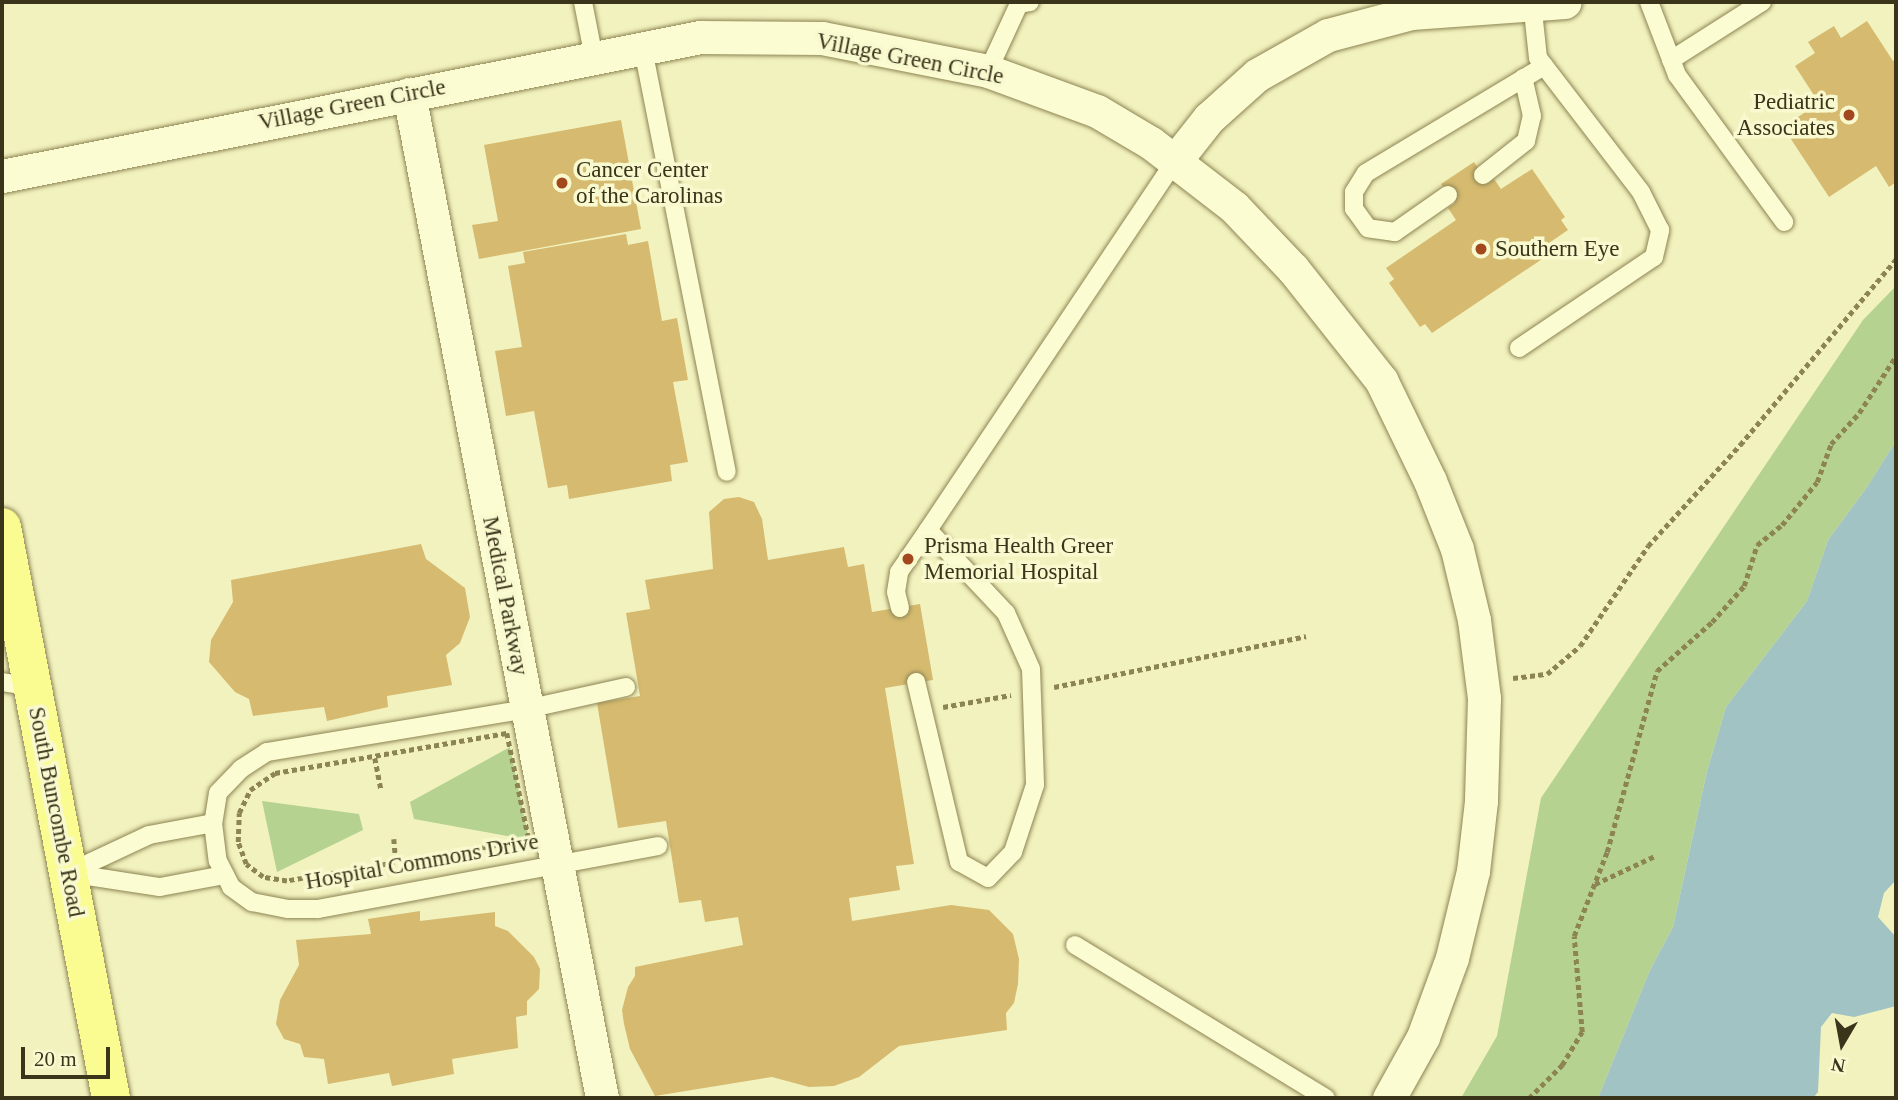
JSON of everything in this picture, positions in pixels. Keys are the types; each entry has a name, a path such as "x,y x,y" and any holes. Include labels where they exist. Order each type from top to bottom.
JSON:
{"main road":[{"name":"South Buncombe Road","path":"2,527 17,685 68,873 111,1098"}],"street":[{"path":"1175,161 1209,118 1257,75 1328,35 1411,13 1565,2"},
{"name":"Village Green Circle","path":"2,176 700,37 822,38 988,71 1097,111 1175,161 1234,207 1293,269 1381,380 1430,481 1457,549 1474,620 1485,698 1481,801 1473,871 1451,958 1423,1037 1389,1098"},
{"name":"Medical Parkway","path":"409,94 602,1098"}],"lane":[{"path":"586,2 594,58"},
{"path":"988,71 1019,5 1030,2"},
{"path":"1649,2 1676,75 1784,222"},
{"path":"1671,60 1762,2"},
{"path":"1519,348 1654,257 1660,230 1641,192 1538,58 1532,3"},
{"path":"643,49 727,472"},
{"path":"1448,195 1395,232 1368,228 1354,209 1354,192 1366,173 1544,66"},
{"path":"1483,175 1526,141 1532,116 1523,78"},
{"path":"900,608 896,592 899,572 1175,161"},
{"path":"916,682 959,862 988,878 1013,852 1035,785 1031,669 1006,613 928,530"},
{"name":"Hospital Commons Drive","path":"626,687 527,709 267,752 241,769 218,793 213,822 218,861 231,887 252,902 288,909 318,909 658,846"},
{"path":"68,873 149,835 213,822"},
{"path":"68,873 160,887 225,875"},
{"path":"1075,945 1326,1098"}],"path":[{"path":"1512,678 1547,674 1580,646 1648,546 1740,445 1896,260"},
{"path":"1529,1098 1562,1065 1582,1032 1574,936 1607,852 1657,671 1712,622 1744,586 1757,545 1782,525 1817,482 1831,444 1859,413 1896,356"},
{"path":"922,710 1032,692 1306,636"},
{"path":"507,733 529,840 288,881 263,877 246,864 238,842 239,813 250,790 275,773 507,733"},
{"path":"1595,884 1655,856"}],"green space":[{"path":"1896,286 1896,441 1867,487 1828,540 1807,601 1726,707 1707,771 1673,927 1650,970 1598,1098 1461,1098 1497,1036 1541,798 1863,320"},
{"path":"510,747 529,840 414,819 410,802"},
{"path":"262,801 359,814 363,830 277,872"}],"water":[{"path":"1896,441 1896,880 1884,893 1878,917 1896,937 1896,1006 1854,1017 1832,1013 1821,1027 1818,1092 1813,1098 1598,1098 1650,970 1673,927 1707,771 1726,707 1807,601 1828,540 1867,487"}],"building":[{"name":"Pediatric Associates","path":"1867,21 1893,61 1896,59 1896,182 1889,187 1876,166 1829,197 1783,127 1819,103 1795,66 1815,53 1808,42 1834,26 1841,38"},
{"name":"Cancer Center of the Carolinas","path":"621,120 641,229 479,259 472,225 498,221 484,145"},
{"name":"Southern Eye","path":"1474,162 1488,183 1494,179 1501,189 1532,169 1565,217 1561,220 1568,230 1546,245 1551,253 1432,333 1425,324 1420,327 1389,283 1394,279 1386,268 1456,220 1448,208 1455,203 1441,184"},
{"path":"626,234 628,245 648,241 662,321 677,318 688,380 673,382 688,462 670,465 672,481 569,499 567,485 548,488 534,411 506,416 495,351 522,347 508,266 525,263 523,252"},
{"path":"739,497 754,502 762,519 768,560 844,547 848,567 864,564 872,612 920,604 933,680 885,688 914,864 896,866 900,890 849,898 852,921 951,905 989,910 1013,934 1019,959 1018,984 1014,1003 1006,1013 1007,1030 899,1046 859,1077 834,1086 809,1087 772,1077 655,1096 630,1049 624,1024 622,1010 628,987 635,976 635,967 743,945 738,917 705,922 701,900 679,903 666,821 618,828 597,703 640,696 626,613 650,609 645,580 713,569 709,512 724,499"},
{"path":"421,544 426,559 465,588 470,617 460,643 446,655 452,685 387,696 388,707 327,721 324,707 253,716 249,699 235,692 209,662 211,640 233,602 231,580"},
{"path":"420,911 420,921 495,912 495,926 508,931 534,957 540,969 539,989 527,1001 527,1015 516,1017 518,1048 452,1059 454,1074 392,1086 389,1073 328,1084 324,1059 304,1057 300,1044 284,1039 276,1024 280,1000 299,965 296,940 371,934 368,919"}],"place":[{"name":"Pediatric Associates","path":"1849,115"},
{"name":"Cancer Center of the Carolinas","path":"562,183"},
{"name":"Southern Eye","path":"1481,249"},
{"name":"Prisma Health Greer Memorial Hospital","path":"908,559"}]}
